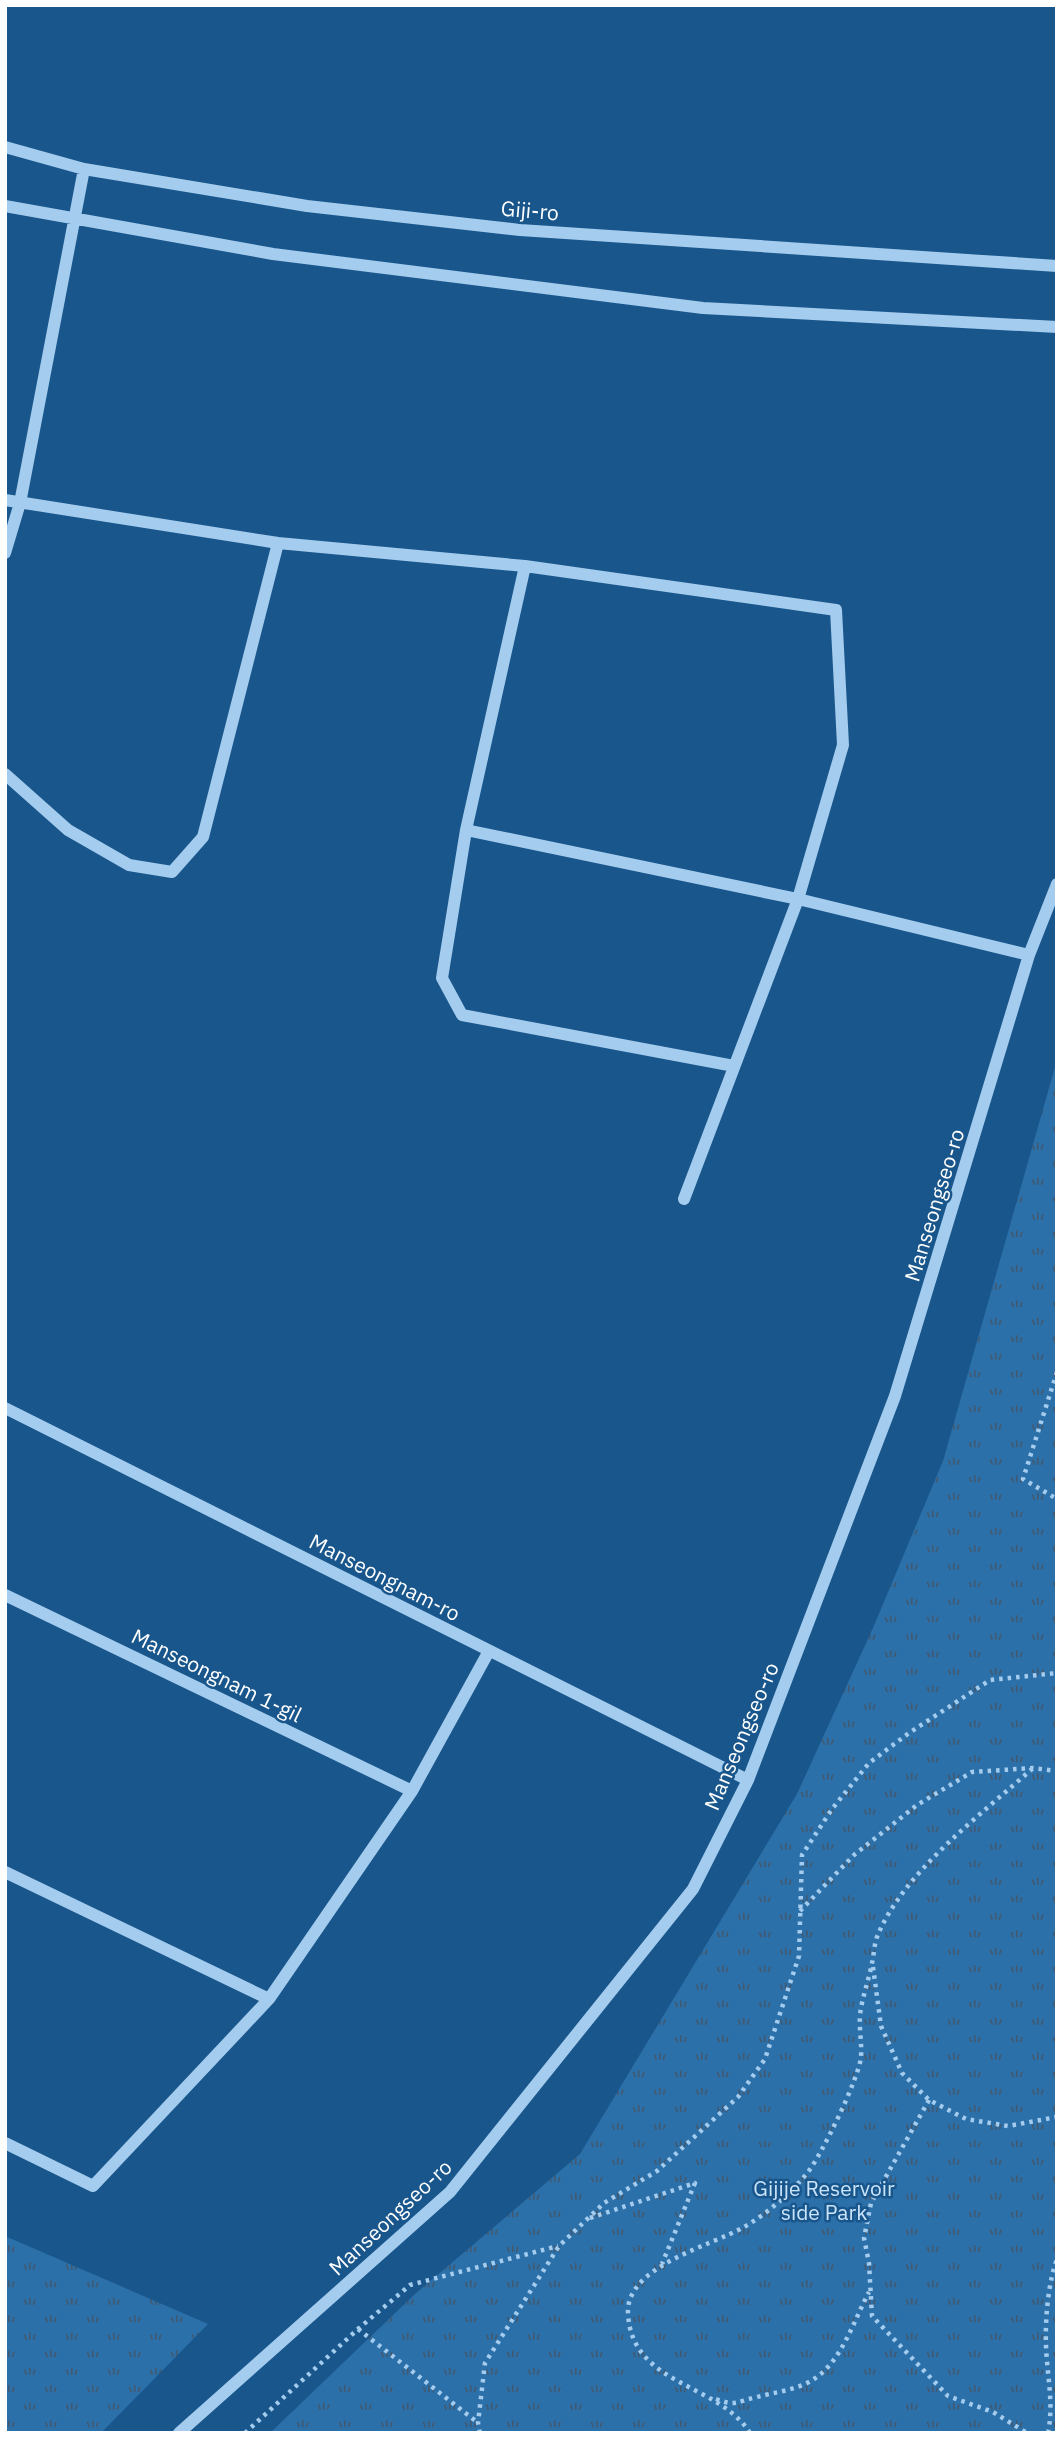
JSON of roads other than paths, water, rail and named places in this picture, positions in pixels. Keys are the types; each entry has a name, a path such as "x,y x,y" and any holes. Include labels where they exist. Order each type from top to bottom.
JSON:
{"street":[{"name":"Giji-ro","path":"5,147 84,169 307,206 520,230 1057,266"},
{"path":"5,553 20,503 84,169"},
{"path":"5,206 274,254 703,308 1057,327"},
{"path":"5,500 278,543 525,566 836,610 843,745 798,899 684,1199"},
{"path":"5,774 68,830 129,865 172,872 203,837 278,543"},
{"path":"525,566 466,830 442,978 462,1015 734,1066"},
{"path":"466,830 798,899 1029,956"},
{"name":"Manseongseo-ro","path":"179,2433 450,2192 693,1889 748,1780 895,1396 1029,956 1057,884"},
{"name":"Manseongnam-ro","path":"5,1408 748,1780"},
{"name":"Manseongnam 1-gil","path":"5,1595 412,1791"},
{"path":"5,2143 93,2186 269,1999 412,1791 489,1651"},
{"path":"5,1872 269,1999"}],"park label":[{"name":"Gijije Reservoir side Park","path":"824,2200"}]}
